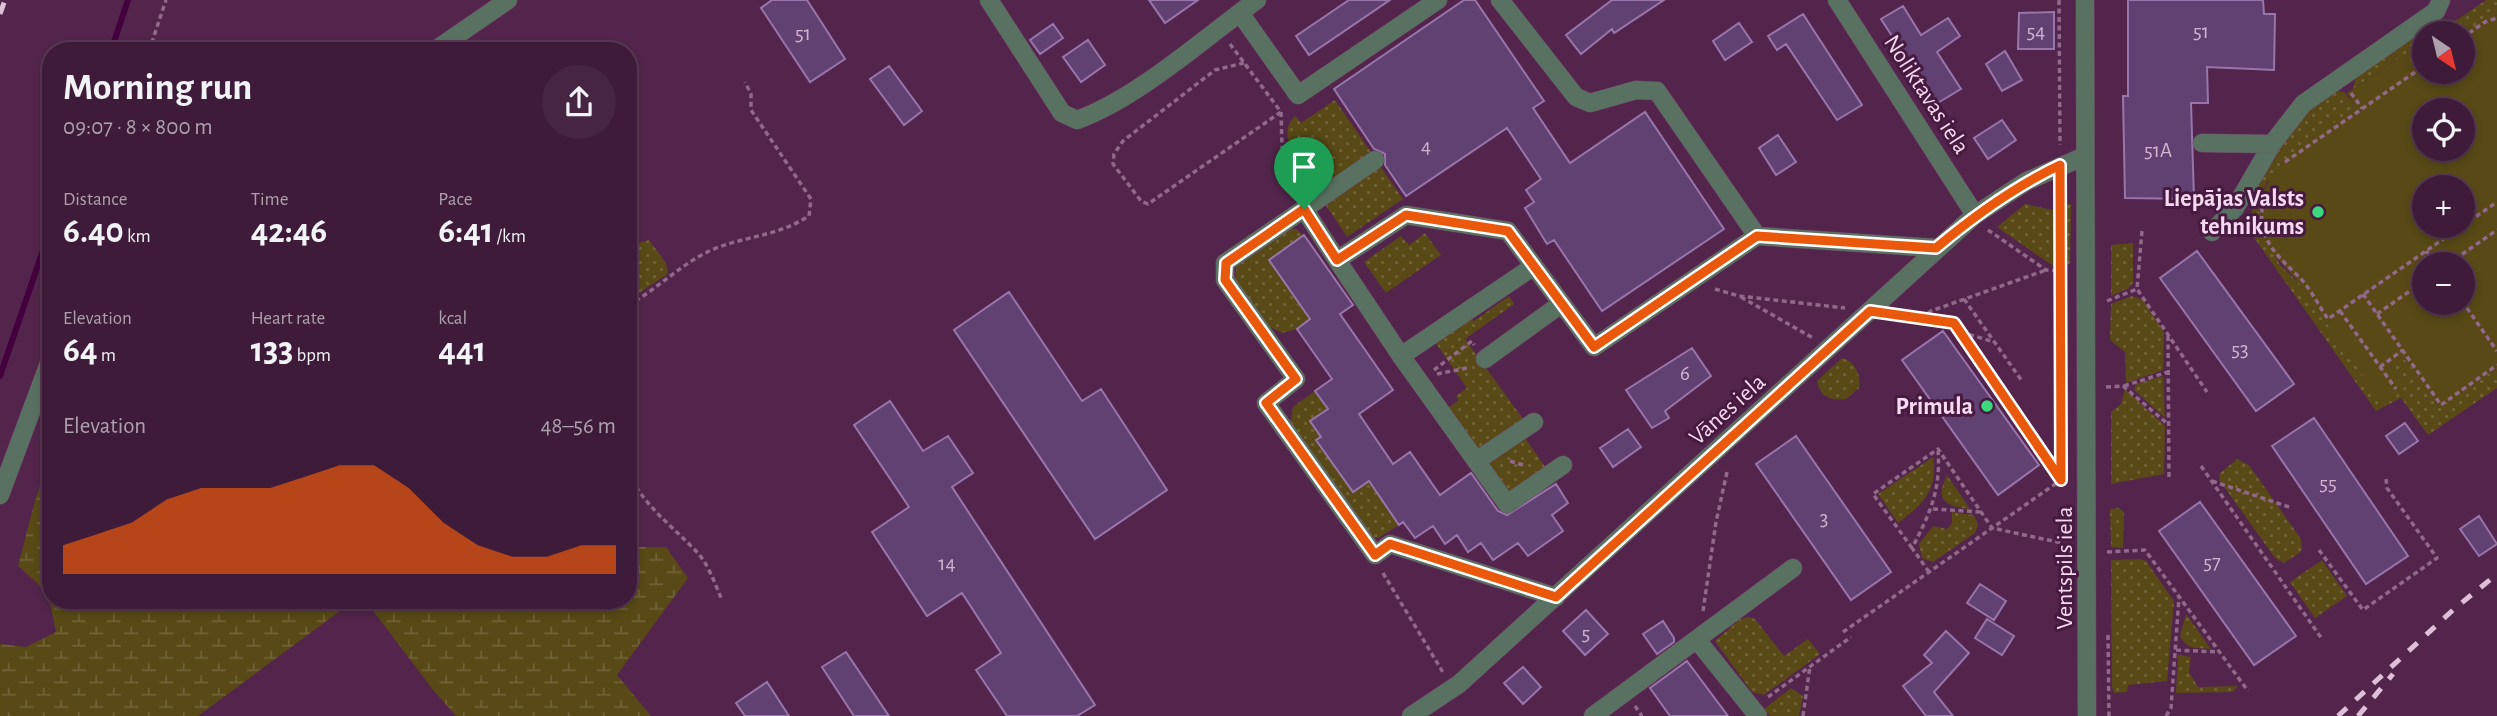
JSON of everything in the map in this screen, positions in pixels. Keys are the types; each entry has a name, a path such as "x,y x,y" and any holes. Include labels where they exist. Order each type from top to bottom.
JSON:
{"street":[{"path":"447,42 508,0"},
{"path":"989,0 1062,113 1077,120 1098,112 1138,87 1257,0"},
{"path":"1240,13 1298,95 1438,0"},
{"path":"1500,0 1576,97 1590,103 1636,90 1657,91 1757,236"},
{"name":"Noliktavas iela","path":"1837,0 1975,215"},
{"name":"Ventspils iela","path":"2085,0 2089,496 2087,716"},
{"path":"2212,232 2235,208 2272,145 2303,104 2436,11 2441,0"},
{"path":"2203,143 2272,145"},
{"name":"Vānes iela","path":"1411,716 1453,689 1975,215 2027,181 2085,156"},
{"path":"1375,160 1226,263 1225,280 1296,379 1266,403 1375,555 1390,544 1556,597"},
{"path":"1312,204 1337,260 1401,356 1481,458 1507,504 1558,468"},
{"path":"1337,260 1406,215 1508,231 1594,347 1757,236 1936,248"},
{"path":"1401,356 1534,266"},
{"path":"1485,359 1561,304"},
{"path":"0,495 42,382"},
{"path":"1481,458 1534,422"},
{"path":"1593,716 1793,568"},
{"path":"1697,640 1755,712"}],"path":[{"path":"152,42 166,0"},
{"path":"2059,0 2061,480"},
{"path":"2475,29 2497,18"},
{"path":"1218,28 1281,112 1282,147 1312,204"},
{"path":"1244,63 1216,70 1119,147 1113,164 1141,201 1148,204 1281,112"},
{"path":"2280,166 2412,74"},
{"path":"637,300 649,294 680,268 718,247 787,230 810,216 811,199 751,110 751,94 745,82"},
{"path":"2266,191 2262,219 2270,246 2282,263 2296,274 2328,319 2445,238"},
{"path":"2475,218 2496,204"},
{"path":"2465,252 2497,230"},
{"path":"2142,231 2137,289 2207,392"},
{"path":"1922,318 1931,311 2046,270"},
{"path":"1691,281 1739,296 1954,323 2061,480"},
{"path":"2106,301 2137,289"},
{"path":"2377,314 2412,289"},
{"path":"2363,294 2441,405 2497,365"},
{"path":"1739,296 1831,348"},
{"path":"1964,299 2022,381"},
{"path":"2340,310 2396,390"},
{"path":"2472,315 2497,351"},
{"path":"1959,331 1996,343"},
{"path":"2168,335 2169,478"},
{"path":"1472,341 1485,359 1489,365 1424,376 1472,341"},
{"path":"2380,367 2403,350"},
{"path":"2106,387 2123,386 2168,372"},
{"path":"2123,386 2169,425"},
{"path":"1912,548 1933,509 1940,477 1938,449"},
{"path":"1938,449 1992,528 2062,543"},
{"path":"1928,572 1873,494 1938,449"},
{"path":"1481,458 1558,468"},
{"path":"2201,466 2322,639"},
{"path":"1697,640 1710,582 1716,522 1727,472"},
{"path":"2319,550 2363,610 2437,558 2388,488 2386,479"},
{"path":"1843,632 2061,480"},
{"path":"2212,481 2289,507"},
{"path":"637,491 674,532 698,553 722,600"},
{"path":"1933,509 1981,512"},
{"path":"2107,552 2145,550 2248,691"},
{"path":"1375,555 1393,593 1453,689"},
{"path":"2166,716 2171,708 2179,597"},
{"path":"1755,712 1810,666 1851,637"},
{"path":"2175,650 2219,652"},
{"path":"1803,716 1810,666"}],"green space":[{"path":"2486,0 2497,0 2497,15 2475,28 2475,21 2452,21"},
{"path":"2497,15 2497,368 2440,408 2407,361 2400,358 2390,367 2404,390 2383,405 2295,278 2270,250 2262,229 2262,194 2275,170 2300,146 2352,110 2353,102 2347,93 2399,58 2412,67 2412,84 2475,84 2475,28"},
{"path":"2412,38 2412,68 2399,58 2353,89 2356,76"},
{"path":"2336,91 2344,92 2353,102 2352,110 2267,182 2262,194 2250,202 2284,137 2305,113"},
{"path":"1335,100 1371,152 1318,189 1293,153 1287,134 1295,116 1301,123"},
{"path":"1378,163 1403,199 1347,237 1325,204"},
{"path":"2025,204 2056,211 2056,265 2053,266 1997,227"},
{"path":"2071,204 2070,264 2064,263 2065,205"},
{"path":"2252,208 2261,209 2262,229 2280,265 2391,370 2391,364 2400,358 2407,361 2440,407 2497,368 2497,388 2428,435 2401,398 2376,411 2248,229 2253,225"},
{"path":"1286,228 1296,229 1304,236 1310,319 1297,329 1282,333 1266,325 1235,282 1236,268 1243,257"},
{"path":"1425,233 1441,255 1386,293 1364,262 1401,236 1409,245"},
{"path":"649,240 666,263 668,274 637,294 637,242"},
{"path":"2133,243 2133,283 2129,288 2111,296 2111,245"},
{"path":"1509,296 1514,304 1465,339 1523,419 1479,451 1448,408 1459,400 1456,396 1467,388 1435,342 1470,317 1474,321"},
{"path":"2132,296 2143,300 2164,332 2163,370 2126,383 2125,352 2110,340 2111,304"},
{"path":"1842,358 1856,370 1859,388 1846,399 1831,398 1821,391 1817,381"},
{"path":"2163,376 2165,418 2134,390 2136,384"},
{"path":"2125,389 2165,426 2164,474 2111,484 2111,412 2121,404"},
{"path":"1315,391 1328,409 1310,421 1321,437 1317,440 1353,492 1369,481 1399,525 1378,538 1369,537 1290,426 1293,407"},
{"path":"1525,438 1548,471 1513,497 1489,463"},
{"path":"1933,457 1933,479 1927,496 1898,523 1878,494"},
{"path":"2237,459 2249,465 2301,539 2302,551 2284,563 2275,558 2220,481 2219,474"},
{"path":"1947,475 1970,509 1949,504 1942,497"},
{"path":"42,481 42,588 18,566"},
{"path":"2119,508 2124,512 2123,548 2111,547 2110,509"},
{"path":"1952,512 1974,515 1978,525 1975,533 1933,562 1922,558 1919,544 1933,526 1947,529 1952,523"},
{"path":"637,547 666,547 688,578 617,675 651,716 456,716 372,609 637,609"},
{"path":"2111,560 2146,561 2174,601 2167,681 2128,685 2127,692 2114,693"},
{"path":"2322,560 2347,596 2315,618 2290,582"},
{"path":"51,609 343,609 198,716 0,716 0,644 26,647 56,632"},
{"path":"2186,614 2211,649 2193,647 2183,641 2180,636"},
{"path":"1740,619 1755,619 1784,656 1808,639 1820,654 1764,695 1752,692 1715,641"},
{"path":"2178,655 2191,657 2189,672 2198,687 2238,686 2233,692 2176,693"},
{"path":"1791,688 1803,696 1799,716 1770,716 1764,709"}],"building":[{"path":"772,0 807,0 845,59 810,82 761,8"},
{"path":"1149,0 1198,0 1165,23"},
{"path":"1349,0 1390,0 1309,55 1296,36"},
{"path":"1464,0 1475,0 1544,101 1533,108 1570,163 1645,112 1724,229 1602,311 1554,240 1547,244 1525,208 1534,202 1526,190 1541,179 1507,128 1406,196 1385,165 1385,154 1374,149 1334,89"},
{"path":"1612,0 1664,0 1614,33 1612,29 1581,54 1566,35"},
{"path":"2128,0 2263,0 2264,14 2275,14 2274,70 2207,67 2208,103 2191,103 2194,199 2125,198 2123,96 2128,96"},
{"path":"1903,6 1921,35 1948,18 1960,36 1937,52 1961,89 1936,104 1881,19"},
{"path":"2054,12 2054,49 2018,49 2019,13"},
{"path":"1803,14 1862,105 1837,120 1786,44 1777,50 1768,36"},
{"path":"1739,23 1752,42 1725,60 1713,41"},
{"path":"1053,24 1063,38 1040,54 1030,40"},
{"path":"1088,40 1105,65 1081,82 1063,57"},
{"path":"2005,51 2022,80 2002,91 1986,64"},
{"path":"889,66 922,111 904,125 870,79"},
{"path":"2002,120 2016,140 1988,159 1974,138"},
{"path":"1778,135 1796,162 1776,175 1759,148"},
{"path":"1304,235 1353,305 1340,314 1393,390 1359,414 1393,464 1410,452 1440,495 1471,473 1498,511 1507,515 1556,484 1568,503 1552,515 1563,531 1528,556 1518,543 1493,560 1481,543 1468,552 1457,535 1445,544 1433,526 1415,538 1403,522 1399,525 1369,481 1353,492 1316,440 1321,437 1310,421 1328,409 1315,391 1332,379 1297,329 1310,319 1269,260"},
{"path":"2197,251 2294,384 2256,411 2160,278"},
{"path":"1009,292 1082,401 1101,389 1167,490 1095,539 954,330"},
{"path":"1943,331 2039,465 1998,495 1902,360"},
{"path":"1692,348 1711,376 1665,411 1669,418 1652,428 1626,390"},
{"path":"890,401 923,451 948,436 973,473 952,487 1095,705 1077,716 1007,716 976,670 1001,653 962,593 927,616 872,532 909,507 854,425"},
{"path":"2314,418 2408,556 2366,584 2272,446"},
{"path":"2405,423 2418,441 2399,454 2386,436"},
{"path":"1628,429 1641,447 1613,467 1600,448"},
{"path":"1796,436 1891,572 1851,600 1756,464"},
{"path":"2200,502 2296,636 2254,665 2159,531"},
{"path":"2479,516 2497,544 2479,556 2460,529"},
{"path":"1980,584 2006,601 1994,620 1967,603"},
{"path":"1586,610 1608,634 1585,655 1563,631"},
{"path":"1987,619 2014,636 2002,655 1975,638"},
{"path":"1663,621 1674,642 1657,654 1643,634"},
{"path":"1946,631 1969,653 1934,692 1953,716 1926,716 1903,686 1932,663 1924,655"},
{"path":"846,652 889,716 854,716 822,667"},
{"path":"1687,661 1728,716 1670,716 1650,688"},
{"path":"1523,667 1541,687 1523,704 1504,683"},
{"path":"767,682 789,716 745,716 736,703"}],"waterway":[{"path":"114,42 128,0"},
{"path":"0,376 42,253"}],"railway":[{"path":"0,14 5,0"},
{"path":"2338,716 2453,610 2497,574"},
{"path":"2358,716 2393,674"}],"place":[{"name":"Liepājas Valsts tehnikums","path":"2318,212"},
{"name":"Primula","path":"1987,406"}],"route":[{"path":"2060,165 2061,480 1954,323 1870,311 1556,597 1390,544 1375,555 1266,403 1296,379 1225,280 1226,263 1304,209 1337,260 1406,215 1508,231 1594,347 1757,236 1936,248 1975,215 2027,181 2060,165"}]}
